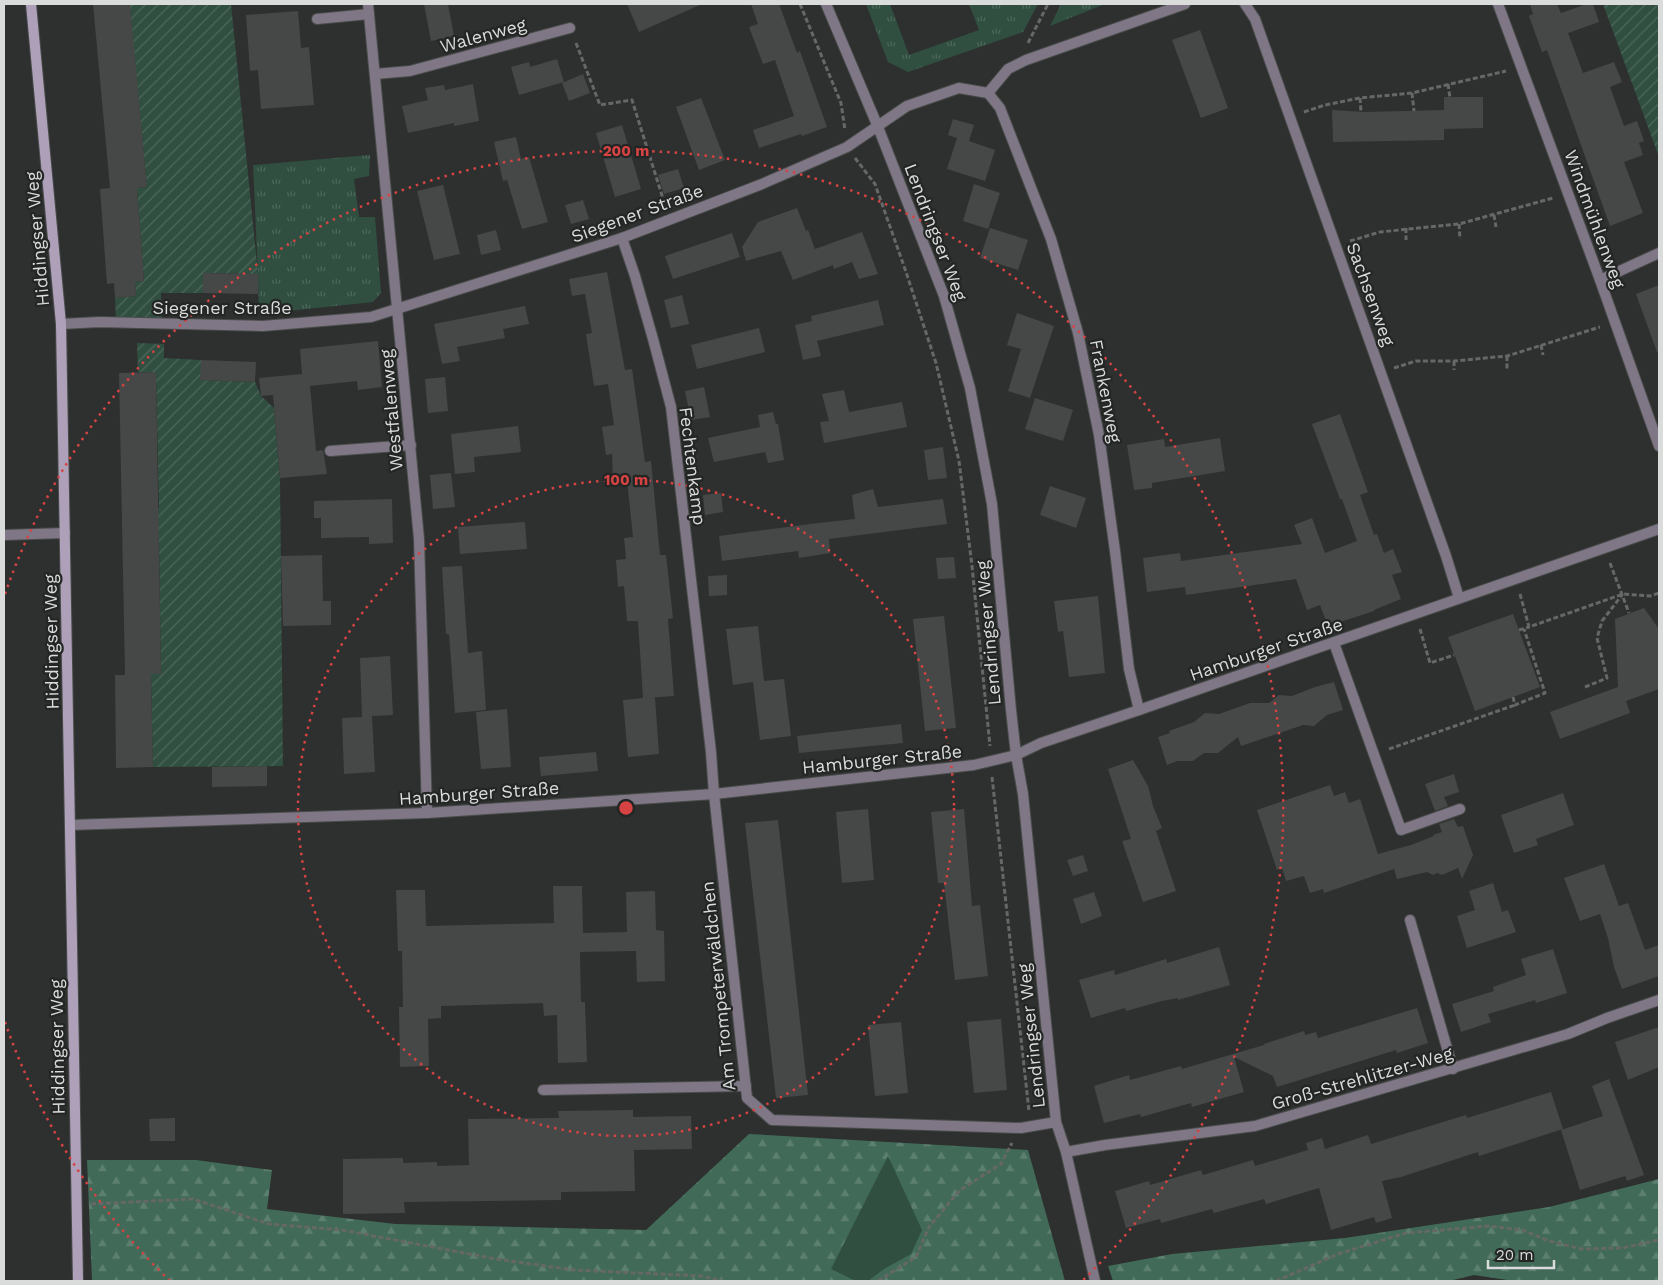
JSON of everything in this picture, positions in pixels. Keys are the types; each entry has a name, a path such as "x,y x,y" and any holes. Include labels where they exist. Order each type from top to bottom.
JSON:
{"main road":[{"name":"Hiddingser Weg","path":"31,4 61,324 78,1281"}],"street":[{"name":"Lendringser Weg","path":"826,4 878,127 944,296 970,388 992,504 1016,755 1023,794 1056,1122 1066,1152 1095,1281"},
{"path":"988,93 1008,69 1026,60 1185,4"},
{"name":"Sachsenweg","path":"1244,4 1255,18 1460,598"},
{"name":"Windmühlenweg","path":"1498,4 1659,446"},
{"path":"317,19 369,9"},
{"name":"Westfalenweg","path":"369,9 420,539 427,814"},
{"name":"Walenweg","path":"375,74 410,71 570,28"},
{"name":"Siegener Straße","path":"61,324 99,322 263,326 370,317 622,238 762,184 847,147 908,106 959,88 988,93"},
{"name":"Frankenweg","path":"988,93 1000,108 1051,239 1078,333 1099,435 1117,560 1129,669 1140,710"},
{"name":"Fechtenkamp","path":"622,238 651,330 670,407 714,794"},
{"path":"1600,280 1659,253"},
{"path":"330,451 411,445"},
{"name":"Hamburger Straße","path":"70,825 427,814 714,794 974,765 1016,755 1041,743 1659,529"},
{"path":"4,535 65,533"},
{"path":"1334,643 1400,830 1460,809"},
{"name":"Am Trompeterwäldchen","path":"714,794 747,1098 772,1120 1021,1128 1056,1122"},
{"path":"1410,920 1453,1069"},
{"name":"Groß-Strehlitzer-Weg","path":"1066,1152 1105,1145 1255,1126 1568,1034 1659,1000"},
{"path":"543,1090 746,1086"}],"path":[{"path":"800,4 841,103 847,147 875,184 905,269 936,363 959,461 990,739 990,761 1030,1109 1001,1164 960,1190 929,1227 916,1256 878,1281"},
{"path":"1026,60 1024,51 1048,4"},
{"path":"570,28 600,105 632,100 669,220"},
{"path":"1290,116 1325,105 1360,98 1412,93 1522,68"},
{"path":"1448,84 1450,98"},
{"path":"1412,93 1414,111"},
{"path":"1360,98 1361,112"},
{"path":"1336,245 1380,232 1459,224 1568,194"},
{"path":"1494,215 1496,227"},
{"path":"1459,224 1460,239"},
{"path":"1406,228 1406,240"},
{"path":"1381,372 1416,361 1454,361 1506,356 1615,322"},
{"path":"1541,345 1543,355"},
{"path":"1506,356 1507,369"},
{"path":"1454,361 1454,370"},
{"path":"1615,576 1629,613"},
{"path":"1519,630 1623,594 1650,596 1659,593"},
{"path":"1586,687 1607,678 1597,638 1602,621 1623,594"},
{"path":"1522,602 1529,627"},
{"path":"1415,614 1430,663 1454,654"},
{"path":"1374,754 1545,693 1524,629"},
{"path":"1513,697 1515,705"},
{"path":"76,1208 88,1204 193,1199 269,1224 342,1230 496,1259 574,1270 702,1276 722,1281"},
{"path":"1276,1281 1338,1254 1406,1233 1489,1226 1522,1230 1549,1241 1582,1249 1622,1248 1659,1240"}],"green space":[{"path":"129,4 231,4 258,274 204,273 203,293 161,293 162,320 116,319 115,298 136,296 135,282 144,281 137,188 147,187"},
{"path":"866,4 890,4 909,55 979,30 969,4 1038,4 1023,32 908,72 888,62"},
{"path":"1061,4 1105,4 1050,26"},
{"path":"1603,4 1659,4 1659,157"},
{"path":"370,155 369,176 354,179 359,217 375,217 381,293 373,302 259,314 253,165"},
{"path":"137,343 164,344 164,358 201,360 201,380 255,382 261,396 274,408 280,478 283,766 153,767 151,674 161,674 159,538 152,537 152,509 159,508 156,372 138,372"},
{"path":"749,1134 1028,1150 1065,1281 92,1281 87,1160 196,1160 272,1170 267,1209 395,1224 646,1230"},
{"path":"888,1156 922,1230 911,1254 884,1269 868,1281 856,1281 831,1269"},
{"path":"1659,1179 1659,1281 1514,1281 1474,1275 1449,1281 1113,1281 1108,1266 1172,1254 1345,1238 1549,1207"}],"building":[{"path":"93,4 130,4 147,187 137,188 144,281 135,282 136,296 115,298 114,283 107,284 100,189 110,188"},
{"path":"424,4 448,4 454,36 431,41"},
{"path":"627,4 702,4 639,32"},
{"path":"751,4 779,4 797,53 800,51 827,127 759,148 753,130 794,116 775,60 763,64 749,27 758,24"},
{"path":"1530,4 1557,4 1561,13 1587,4 1593,4 1599,22 1568,33 1583,73 1614,62 1622,82 1610,87 1624,126 1637,121 1644,141 1639,143 1643,155 1624,162 1643,213 1610,226 1547,50 1542,52 1529,16 1533,14"},
{"path":"298,11 301,48 309,47 314,105 261,109 258,70 250,71 246,15"},
{"path":"1200,30 1228,108 1201,118 1172,40"},
{"path":"557,59 564,82 519,95 511,67 529,62 530,67"},
{"path":"583,74 590,93 569,101 562,83"},
{"path":"473,84 479,121 454,126 454,123 408,133 402,106 428,100 425,88 444,85 445,90"},
{"path":"1444,97 1483,97 1483,128 1444,129 1444,140 1333,142 1332,110 1365,112 1444,110"},
{"path":"701,98 725,160 699,170 676,107"},
{"path":"953,119 974,125 969,141 995,150 985,181 947,169 957,138 948,135"},
{"path":"622,125 641,189 615,197 596,133"},
{"path":"516,137 521,159 529,157 548,222 522,229 507,180 503,181 494,142"},
{"path":"678,169 684,188 664,194 658,175"},
{"path":"974,184 1000,193 988,229 963,221"},
{"path":"443,185 460,254 434,260 417,191"},
{"path":"583,200 589,219 571,224 565,205"},
{"path":"797,208 815,249 862,232 878,274 859,279 852,262 834,269 833,265 793,280 781,251 746,261 742,247 758,222"},
{"path":"990,228 1028,240 1018,270 980,258"},
{"path":"496,230 501,250 481,255 477,235"},
{"path":"732,233 740,257 673,279 665,256"},
{"path":"607,272 625,370 632,369 645,462 651,461 660,555 666,555 673,618 668,619 674,696 655,697 659,754 628,757 623,700 643,698 638,621 627,621 624,586 618,587 616,560 626,559 624,538 633,537 627,480 613,482 612,454 606,455 602,427 614,425 608,384 594,386 586,334 592,333 585,294 572,296 569,279"},
{"path":"203,273 258,274 258,294 203,293"},
{"path":"1659,285 1659,352 1657,352 1636,294"},
{"path":"682,295 689,324 671,328 664,300"},
{"path":"878,300 884,325 817,341 821,356 803,360 795,325 812,321 811,316"},
{"path":"525,306 529,324 503,329 505,338 457,347 460,361 442,364 434,324"},
{"path":"1017,313 1054,326 1030,398 1008,391 1021,349 1007,345"},
{"path":"759,328 765,352 697,369 691,345"},
{"path":"378,341 382,387 358,390 357,381 310,386 316,451 323,450 327,474 280,478 273,395 261,396 259,378 302,374 300,349"},
{"path":"201,360 256,362 255,382 200,380"},
{"path":"156,372 161,674 151,674 153,767 116,768 115,675 125,675 119,373"},
{"path":"445,377 448,411 428,413 425,379"},
{"path":"704,387 710,417 691,420 685,391"},
{"path":"844,390 849,412 902,402 907,427 824,443 820,422 829,421 822,394"},
{"path":"1035,398 1073,410 1063,441 1025,429"},
{"path":"773,412 776,424 778,424 784,460 768,463 765,452 714,462 708,438 760,427 758,415"},
{"path":"1340,414 1368,492 1360,495 1374,535 1377,534 1384,553 1393,549 1402,572 1392,575 1401,599 1374,611 1328,626 1320,605 1307,610 1296,579 1186,595 1185,587 1147,592 1143,558 1180,553 1181,561 1302,544 1294,525 1312,518 1325,553 1357,541 1312,424"},
{"path":"518,426 521,452 474,457 475,472 455,474 451,434"},
{"path":"1220,438 1225,471 1152,483 1152,488 1134,490 1127,445 1164,439 1165,447"},
{"path":"943,447 947,478 928,480 924,450"},
{"path":"451,473 455,507 433,509 430,475"},
{"path":"1050,486 1086,498 1076,528 1040,515"},
{"path":"873,489 878,507 943,499 947,524 829,539 830,553 799,558 798,551 722,561 719,536 855,519 852,495"},
{"path":"721,493 723,512 705,515 703,495"},
{"path":"392,499 393,543 369,544 369,537 321,538 321,518 314,518 314,501"},
{"path":"525,522 527,549 460,554 458,527"},
{"path":"322,555 323,601 331,601 331,625 283,626 281,556"},
{"path":"954,557 956,578 938,579 936,558"},
{"path":"462,566 468,653 482,651 486,710 455,713 449,634 446,634 442,567"},
{"path":"727,575 727,595 709,596 708,576"},
{"path":"1098,596 1105,673 1069,677 1063,631 1058,632 1054,601"},
{"path":"1644,608 1659,629 1659,689 1626,701 1630,713 1560,739 1550,712 1618,687 1615,619"},
{"path":"1513,614 1540,687 1475,711 1448,637"},
{"path":"944,616 956,728 925,731 913,619"},
{"path":"758,626 764,681 784,679 791,736 760,740 753,682 733,685 726,629"},
{"path":"390,656 393,715 372,716 375,772 344,774 342,718 362,717 360,658"},
{"path":"1334,682 1343,710 1327,715 1314,726 1303,725 1241,746 1238,737 1218,753 1204,753 1193,761 1177,761 1167,765 1158,737 1194,722 1205,713 1219,714 1250,703 1269,703 1279,695 1292,696"},
{"path":"507,709 511,767 481,769 476,712"},
{"path":"901,724 903,743 799,753 797,736"},
{"path":"596,752 598,771 541,776 539,757"},
{"path":"1133,760 1148,786 1153,806 1162,828 1156,831 1176,891 1143,902 1122,841 1131,839 1108,769"},
{"path":"267,766 267,786 212,787 212,767"},
{"path":"1454,774 1459,792 1444,797 1448,806 1435,811 1425,784"},
{"path":"1330,785 1334,796 1345,792 1349,803 1360,799 1378,854 1411,845 1434,836 1442,832 1439,824 1454,819 1458,827 1463,826 1473,855 1462,879 1458,868 1442,875 1437,873 1433,875 1427,872 1397,879 1394,869 1324,893 1323,889 1310,893 1304,876 1286,881 1282,868 1277,870 1257,810"},
{"path":"1563,793 1574,825 1536,839 1538,845 1514,853 1501,815"},
{"path":"868,809 874,880 842,883 836,812"},
{"path":"964,809 972,906 980,905 988,976 955,980 944,883 938,883 931,812"},
{"path":"778,820 808,1095 776,1098 745,823"},
{"path":"1083,855 1088,871 1073,876 1067,860"},
{"path":"1604,864 1619,906 1628,903 1645,950 1659,945 1659,976 1622,989 1600,914 1580,921 1564,878"},
{"path":"1493,883 1502,912 1508,910 1516,932 1467,948 1457,916 1475,910 1469,891"},
{"path":"553,886 582,886 583,933 627,932 626,892 655,891 656,930 664,931 665,981 637,982 636,951 580,952 581,1002 585,1002 587,1062 558,1063 557,1015 544,1016 543,1003 441,1006 441,1018 428,1019 429,1066 400,1067 399,1007 403,1007 402,951 398,951 396,890 425,890 426,926 554,923"},
{"path":"1094,892 1102,916 1081,924 1073,899"},
{"path":"1219,947 1230,985 1178,1000 1178,998 1162,1001 1126,1011 1125,1008 1091,1018 1079,980 1114,970 1115,975 1166,959 1167,963"},
{"path":"1553,949 1567,993 1536,1003 1535,1000 1488,1014 1491,1022 1461,1032 1452,1004 1494,991 1493,987 1526,975 1521,959"},
{"path":"1417,1008 1428,1043 1397,1053 1396,1050 1277,1087 1273,1076 1234,1057 1244,1092 1192,1107 1191,1103 1141,1117 1140,1114 1104,1123 1094,1086 1129,1075 1130,1080 1181,1066 1182,1069 1304,1031 1305,1035 1316,1032 1318,1038"},
{"path":"1001,1019 1007,1090 974,1093 967,1022"},
{"path":"901,1022 908,1093 875,1096 868,1025"},
{"path":"1659,1027 1659,1067 1628,1080 1615,1042"},
{"path":"1609,1079 1644,1175 1627,1181 1625,1176 1580,1190 1561,1130 1603,1116 1592,1086"},
{"path":"1551,1092 1563,1129 1479,1156 1478,1152 1401,1177 1382,1181 1392,1218 1376,1223 1374,1217 1331,1230 1319,1188 1266,1204 1264,1199 1214,1213 1212,1209 1161,1223 1160,1219 1126,1228 1115,1191 1149,1181 1150,1185 1201,1170 1203,1175 1253,1160 1255,1166 1308,1150 1306,1143 1322,1138 1325,1149 1368,1135 1371,1144 1466,1115 1467,1118"},
{"path":"633,1110 633,1117 691,1116 692,1149 634,1150 635,1191 561,1192 561,1200 404,1202 405,1213 343,1214 343,1159 403,1158 403,1163 437,1162 437,1166 469,1165 468,1119 559,1118 558,1111"},
{"path":"175,1118 175,1141 150,1141 149,1119"}]}
